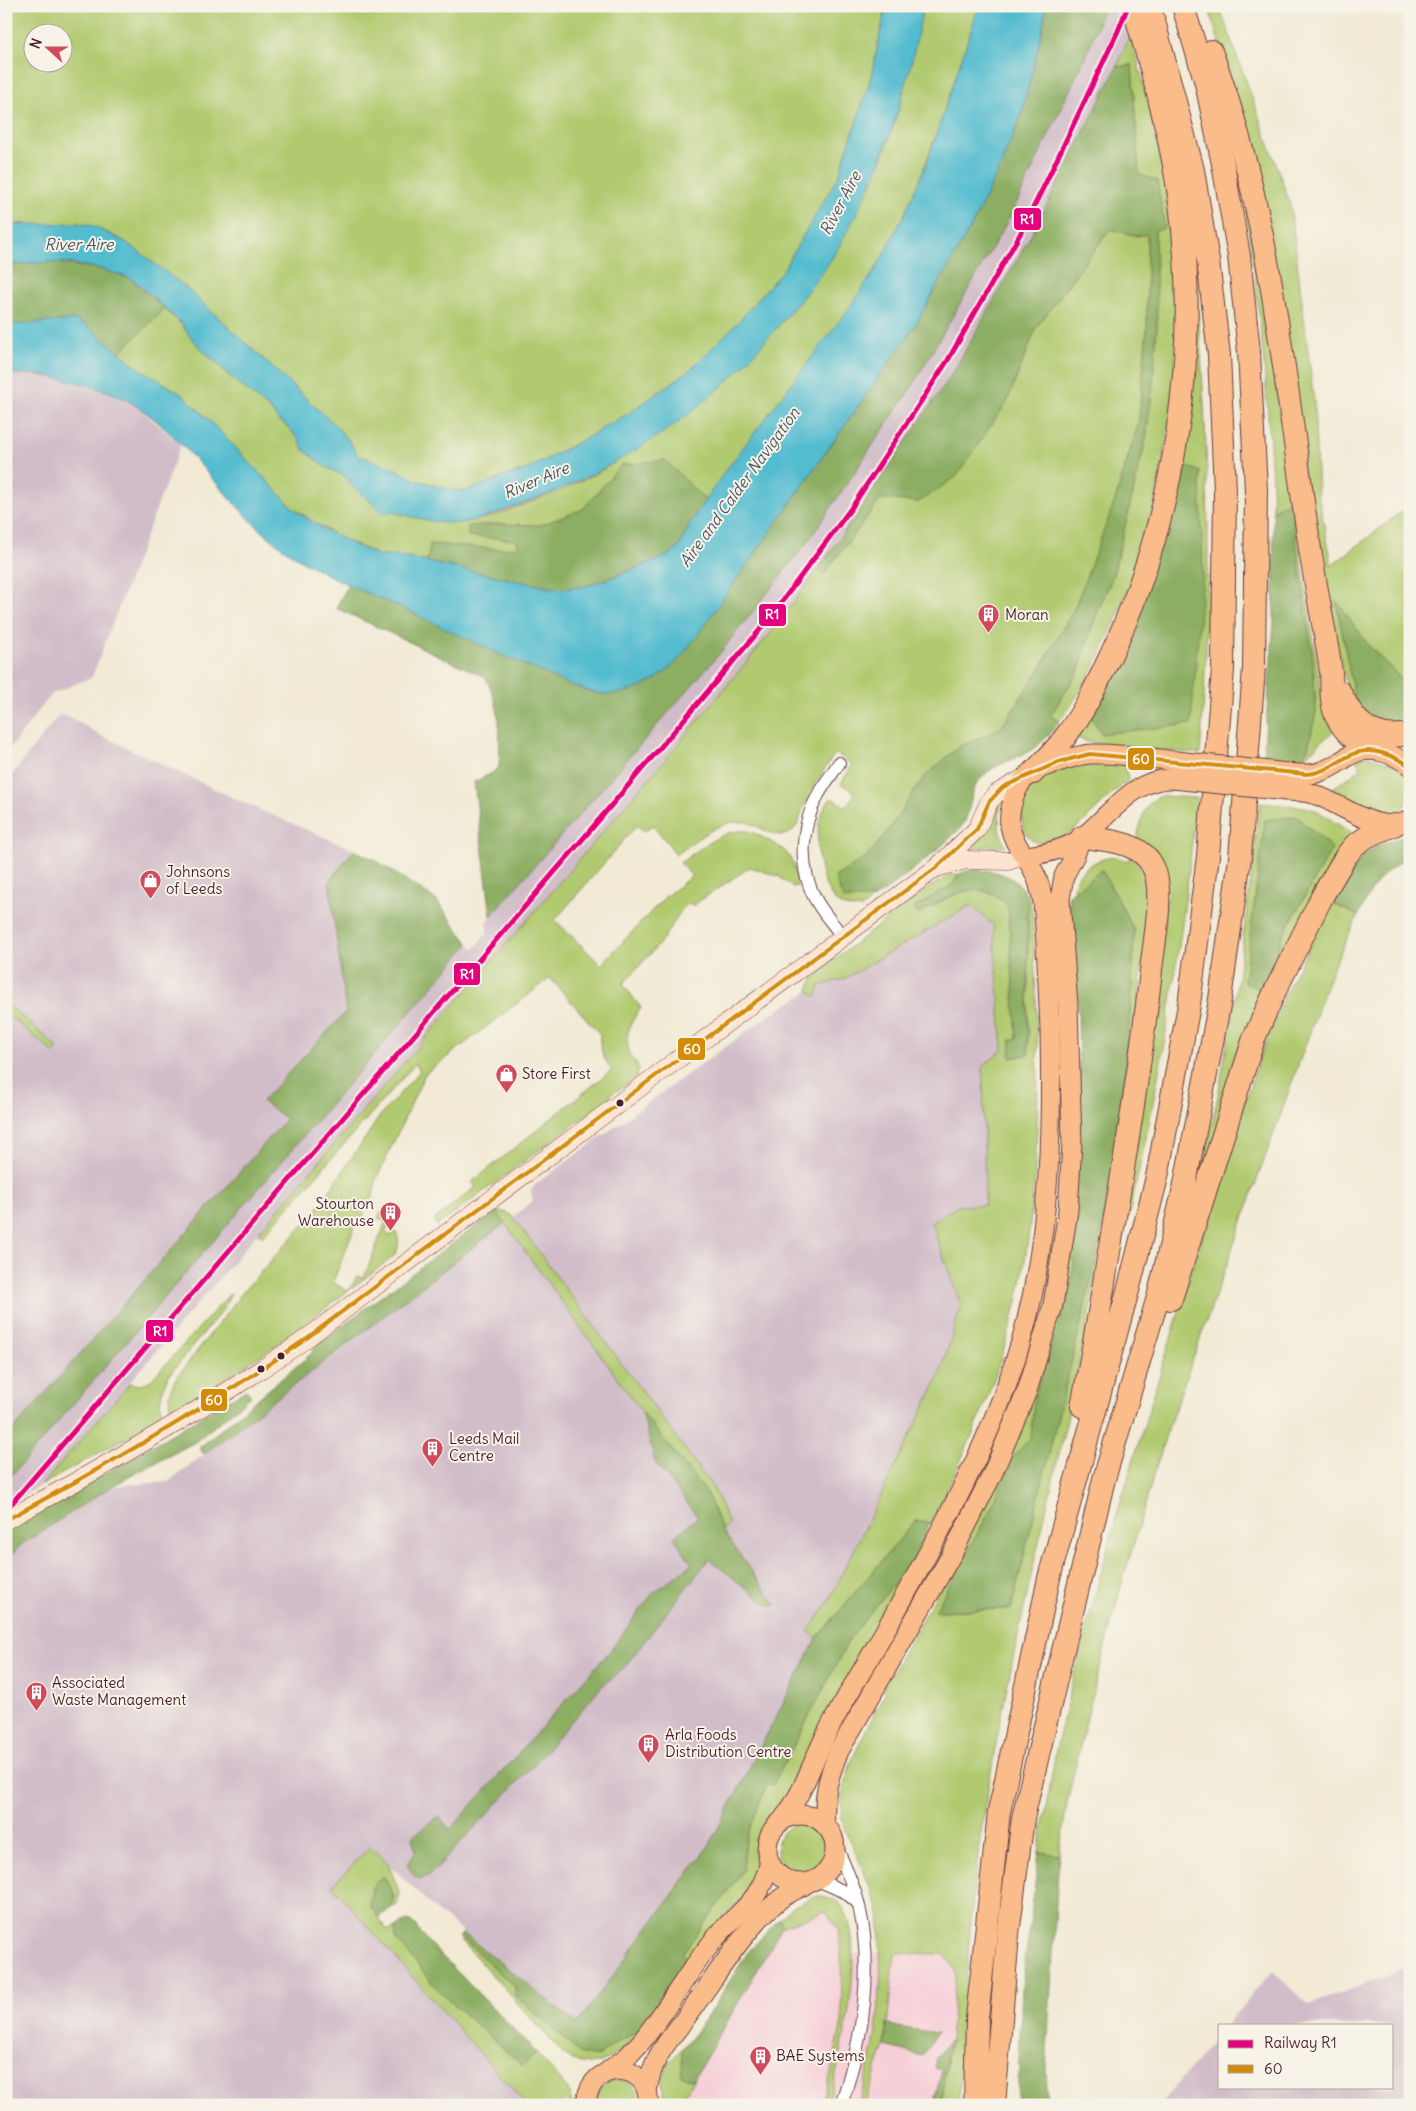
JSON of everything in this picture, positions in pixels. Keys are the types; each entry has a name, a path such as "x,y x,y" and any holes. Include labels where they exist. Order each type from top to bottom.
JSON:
{"highway":[{"path":"994,2105 1008,1934 1023,1818 1104,1479 1159,1294 1184,1184 1218,1016 1240,858 1254,668 1256,490 1249,352 1238,256 1223,164 1206,83 1183,6"},
{"path":"1192,6 1221,79 1245,159 1263,231 1313,573 1331,673 1332,707 1346,732 1368,749"},
{"path":"1030,774 1063,740 1081,713 1103,673 1130,611 1158,526 1167,490 1180,409 1186,321 1181,210 1140,9"},
{"path":"1049,1578 1130,1284 1157,1177 1188,1005 1208,856 1223,669 1225,490 1219,355 1208,261 1193,170 1140,9"},
{"path":"1331,673 1349,710 1358,721 1378,734 1386,736 1406,733"},
{"path":"1077,1586 1204,1200 1254,1038 1289,962 1324,893 1346,856 1355,845 1368,836 1402,822"},
{"path":"975,2105 977,2018 999,1812 1049,1578 1091,1361 1131,1129 1146,1018 1158,903 1157,876 1146,856 1133,847 1082,837"}],"main road":[{"path":"1287,782 1306,774 1322,772 1350,755 1406,733"},
{"path":"1368,749 1387,754 1410,766"},
{"path":"6,1520 167,1430 244,1382 303,1341 842,936 937,867 977,829 989,802 996,794 1030,774 1059,762 1090,754 1175,770 1287,782 1378,823 1402,822"},
{"path":"937,867 966,860 1008,861 1024,856 1042,854 1082,837 1137,789 1175,770"},
{"path":"812,1882 792,1883 779,1876 770,1865 766,1855 766,1844 769,1834 796,1804 826,1736 920,1568 964,1482 1002,1397 1026,1323 1039,1257 1047,1192 1051,1077 1044,902 1037,878 1018,848 1014,838 1010,817 1017,792 1030,774"},
{"path":"648,2098 650,2074 659,2052 694,2007 734,1949 782,1898 827,1872 833,1862 834,1842 825,1825 824,1805 827,1784 835,1759 848,1733 952,1554 992,1474 1028,1391 1053,1305 1068,1211 1072,1143 1068,1015 1060,899 1064,876 1076,855 1082,837"},
{"path":"783,1819 801,1815 810,1816 825,1825"},
{"path":"586,2105 590,2086 598,2077 628,2057 641,2042 713,1940 755,1898 762,1888 770,1865"},
{"path":"608,2072 617,2070 636,2076 648,2098"}],"street":[{"path":"839,763 818,795 808,819 803,847 807,878 817,902 842,936"},
{"path":"834,1842 858,1904 864,1930 864,2007 857,2053 841,2105"},
{"path":"812,1882 845,1892 858,1904"}],"shaded area":[{"path":"1105,6 1139,6 1117,67 1035,228 950,377 818,570 769,635 641,787 508,960 491,961 42,1485 6,1504 6,1482 469,944 474,949 487,933 487,923 491,916 720,653 809,540 913,385 1011,215 1088,51"},
{"path":"19,373 43,375 110,392 132,403 181,444 92,677 52,694 6,753 6,375"},
{"path":"59,715 70,717 102,736 240,801 354,850 329,881 346,1012 262,1101 286,1119 6,1438 6,1013 54,1053 58,1048 6,1003 6,782"},
{"path":"971,905 992,925 1003,1050 983,1066 985,1205 958,1206 931,1222 961,1306 939,1377 827,1605 808,1630 817,1638 710,1844 577,2024 439,1913 371,1847 332,1886 526,2105 6,2105 6,1560 22,1544 112,1486 168,1482 505,1223 642,1412 729,1524 713,1487 513,1217 533,1201 531,1190 536,1184 768,1016 809,991 813,995 820,986 846,978"},
{"path":"827,1911 838,1929 842,1952 942,1954 950,1962 956,1973 950,2040 936,2058 942,2070 933,2105 679,2105 783,1926"},
{"path":"1410,1967 1410,2105 1159,2105 1218,2035 1218,2088 1394,2088 1394,2024 1227,2024 1272,1971 1309,2005"}],"green space":[{"path":"6,6 886,6 871,77 839,175 828,197 783,270 740,320 690,370 628,414 530,468 474,489 465,491 452,490 416,480 397,470 363,457 360,460 349,441 337,427 224,323 126,242 108,233 78,223 34,225 25,223 6,226"},
{"path":"923,6 979,6 936,135 909,204 888,248 855,302 736,458 691,522 483,573 399,556 381,556 336,536 292,507 183,395 137,367 76,320 6,325 6,265 151,297 180,323 198,346 235,381 270,409 278,420 285,424 300,441 303,449 324,466 345,476 351,484 376,505 400,514 443,523 477,520 493,516 560,491 599,472 691,411 735,374 799,302 835,252 878,171 899,109"},
{"path":"1046,6 1103,6 1104,8 1088,51 1011,215 913,385 809,540 720,653 491,916 474,782 492,773 499,767 499,721 491,688 485,677 336,608 349,583 500,654 596,693 699,633 915,325 974,221 999,169 1021,116 1043,27"},
{"path":"1208,6 1219,6 1290,203 1314,401 1318,496 1331,566 1410,505 1410,688 1369,646 1336,601 1356,706 1349,697 1323,582 1239,108"},
{"path":"1130,34 1160,154 1172,226 1176,284 1176,343 1172,401 1163,460 1151,517 1134,573 1113,628 1087,680 1059,721 1050,716 1078,672 1094,621 1113,575 1146,439 1153,384 1157,326 1155,231 1164,228 1139,175 1132,65 1117,67"},
{"path":"1132,65 1139,175 1157,180 1165,228 1155,231 1157,326 1153,384 1146,439 1113,575 1094,621 1078,672 1050,716 1059,721 1052,731 1035,748 998,765 979,780 973,792 964,823 959,830 921,864 873,898 843,899 835,877 868,856 892,825 923,778 957,748 1001,728 1041,667 1075,607 1115,501 1139,421 1147,327 1147,234 1138,236 1110,229 1036,328 1007,402 956,477 919,502 881,499 824,573 818,570 950,377 1035,228 1117,67"},
{"path":"1250,209 1320,685 1334,730 1300,762 1308,748 1316,712 1313,660 1290,501 1273,511 1264,361 1246,211"},
{"path":"1110,229 1138,236 1147,234 1147,327 1139,421 1115,501 1075,607 1041,667 1001,728 957,748 868,856 835,877 843,899 874,898 862,908 844,907 832,897 826,887 822,874 819,861 818,834 822,813 830,799 846,807 855,793 841,784 852,765 836,753 804,806 797,825 788,834 776,834 750,823 735,822 717,827 676,854 653,825 644,831 637,825 555,920 601,965 665,897 692,876 680,863 711,841 729,833 746,831 759,835 778,846 791,860 797,886 792,887 778,876 750,867 692,906 690,903 683,908 661,942 623,984 641,1008 631,1023 627,1038 630,1052 639,1068 637,1077 610,1095 611,1097 437,1226 435,1219 476,1187 472,1182 612,1070 602,1053 600,1034 550,978 425,1074 376,1180 373,1197 363,1211 364,1227 356,1224 333,1282 347,1291 357,1276 364,1278 386,1221 378,1218 381,1212 392,1226 385,1231 389,1236 396,1232 398,1238 397,1250 394,1256 274,1347 171,1413 170,1395 176,1378 247,1287 316,1211 380,1116 420,1071 415,1064 262,1237 258,1233 675,748 769,635 818,570 825,573 881,499 919,502 987,430 1007,402 1036,328"},
{"path":"53,262 100,269 130,278 165,309 119,353 87,326 76,320 6,325 6,265"},
{"path":"1196,295 1201,352 1208,524 1206,639 1200,754 1090,743 1073,736 1143,589"},
{"path":"665,460 705,500 691,522 680,545 674,552 661,559 587,586 563,589 427,562 430,544 500,549 519,547 516,540 468,536 468,526 501,524 541,525 583,509 621,465"},
{"path":"1182,464 1200,472 1203,575 1191,724 1102,734 1090,716"},
{"path":"1290,500 1313,660 1316,712 1308,748 1300,762 1263,760 1274,622 1273,511"},
{"path":"1336,600 1369,646 1410,688 1410,714 1408,716 1384,724 1356,706"},
{"path":"1368,756 1394,765 1406,775 1409,791 1408,799 1400,811 1384,815 1377,813 1363,808 1330,790 1361,769 1357,759"},
{"path":"1087,761 1126,764 1128,781 1067,835 1045,843 1036,842 1024,830 1022,820 1024,800 1029,790 1047,775"},
{"path":"1161,796 1197,798 1185,904 1170,1009 1151,1113 1128,1217 1122,1216 1167,893 1136,842 1146,809 1150,803"},
{"path":"1000,803 999,830 1006,847 990,846 966,850 988,827"},
{"path":"1260,803 1316,810 1356,836 1322,888 1191,1221 1218,1096 1238,979","holes":["1296,816 1332,848 1282,937 1263,991 1244,981"]},
{"path":"1296,816 1332,848 1282,937 1263,991 1244,982 1265,820"},
{"path":"1410,834 1410,856 1378,881 1358,916 1332,903 1362,856 1376,846"},
{"path":"354,850 375,860 436,900 469,944 6,1482 6,1438 286,1119 262,1101 346,1012 329,881"},
{"path":"1116,857 1127,861 1130,857 1134,861 1143,872 1149,890 1146,937 1120,1131 1132,990 1134,930 1102,870 1074,892 1078,877 1088,866 1094,862"},
{"path":"970,870 1004,874 1017,883 1028,897 1028,1055 1010,1058 1011,1040 1017,1038 1008,906 997,896 986,891 975,890 952,896 918,914 914,908 953,884 959,874"},
{"path":"1102,870 1134,930 1132,990 1119,1138 1093,1273 1011,1609 935,1611 991,1509 1011,1459 1031,1438 1034,1398 1067,1300 1075,1261 1067,1257 1079,1097 1078,998 1068,896"},
{"path":"959,874 953,884 914,908 918,914 952,896 975,890 997,896 1008,906 1017,1039 1011,1040 1011,1058 1028,1055 1028,897 1032,909 1037,1045 1037,1136 1030,1227 1023,1272 1007,1337 986,1401 960,1463 930,1523 915,1521 817,1638 808,1631 827,1605 939,1377 961,1306 931,1222 958,1206 985,1205 983,1066 1003,1050 993,925 971,905 846,978 820,986 817,996 809,991 816,973 930,887 948,876"},
{"path":"1332,903 1358,916 1334,965 1167,1431 1121,1586 1091,1701 1068,1798 1059,1855 1039,1852 1056,1750 1076,1666 1119,1507 1232,1140 1262,1051 1290,983"},
{"path":"6,1003 58,1048 54,1053 6,1013"},
{"path":"1117,1149 1080,1358 1010,1673 989,1784 972,1906 959,2105 940,2105 950,2040 956,1973 950,1962 942,1954 895,1953 885,2046 864,2105 857,2105 869,2066 877,2025 880,1985 880,1922 871,1889 846,1834 843,1822 841,1810 842,1794 846,1779 863,1735 885,1693 882,1690 969,1535 996,1482 1020,1428 1040,1373 1056,1316 1067,1257 1075,1260 1067,1300 1034,1398 1031,1438 1011,1459 991,1509 935,1611 1011,1609 1093,1273"},
{"path":"496,1211 508,1213 513,1217 713,1487 729,1524 722,1530 707,1494 642,1412"},
{"path":"496,1211 505,1223 204,1454 199,1448 311,1354 316,1345"},
{"path":"231,1293 224,1308 169,1375 163,1388 160,1403 162,1417 42,1485 130,1383 141,1385 151,1380"},
{"path":"246,1390 251,1396 195,1442 112,1486 22,1544 6,1560 6,1532"},
{"path":"642,1412 707,1494 722,1530 776,1605 769,1606 709,1559 622,1670 602,1686 530,1769 430,1875 422,1879 415,1877 407,1865 416,1852 412,1837 439,1816 450,1830 609,1652 653,1593 692,1564 674,1537 698,1517 655,1462"},
{"path":"915,1521 930,1523 912,1562 850,1638 773,1785 767,1784 746,1838 743,1870 682,1954 688,1959 641,2031 618,2041 600,2055 591,2056 580,2053 515,1995 515,1987 460,1936 463,1933 577,2024 710,1844 817,1638"},
{"path":"912,1562 806,1765 780,1810 768,1820 759,1834 755,1850 757,1876 748,1893 712,1928 688,1959 681,1955 743,1870 746,1838 767,1783 773,1785 850,1638"},
{"path":"797,1824 807,1824 820,1831 827,1844 827,1854 820,1867 807,1874 797,1874 788,1870 781,1863 777,1854 777,1844 781,1835 788,1828"},
{"path":"371,1846 388,1863 400,1894 397,1905 391,1908 394,1896 383,1876 372,1887 370,1906 388,1931 395,1928 396,1939 523,2066 536,2052 568,2089 573,2105 569,2105 565,2100 562,2105 526,2105 332,1886"},
{"path":"1039,1852 1059,1855 1046,2070 1048,2105 1017,2105 1022,1986"},
{"path":"383,1876 391,1887 393,1898 391,1908 379,1917 370,1906 372,1887"},
{"path":"816,1896 830,1898 841,1905 849,1922 853,1945 850,2003 839,2061 827,2105 820,2105 828,2085 842,2022 841,1952 838,1929 826,1911 783,1926 779,1919 793,1907"},
{"path":"779,1919 783,1926 693,2080 682,2076 682,2049 705,2020 748,1952"},
{"path":"408,1921 414,1924 428,1942 536,2052 523,2066 442,1994 396,1939 395,1928"},
{"path":"460,1936 515,1987 515,1995 600,2055 618,2041 641,2031 624,2048 606,2060 586,2064 564,2055 460,1939"},
{"path":"887,2023 896,2027 937,2033 923,2056 885,2046"},
{"path":"950,2040 940,2105 933,2105 942,2070 934,2068 936,2058"},
{"path":"682,2049 683,2076 693,2080 679,2105 669,2105 662,2082 670,2061"},
{"path":"614,2080 630,2083 638,2094 640,2105 597,2105 597,2096 601,2089"}],"water":[{"name":"River Aire","path":"886,6 923,6 901,101 880,162 853,221 837,250 810,288 737,372 713,394 661,434 605,468 576,482 481,519 450,523 424,520 391,511 385,514 350,484 345,476 324,466 303,449 300,441 285,424 278,420 270,409 235,381 192,339 180,322 130,278 74,264 53,262 6,265 6,225 78,223 91,225 126,242 184,286 337,427 349,441 360,459 363,457 397,470 416,480 452,490 465,491 530,468 628,414 690,370 740,320 783,270 839,175 871,77"},
{"name":"Aire and Calder Navigation","path":"979,6 1046,6 1043,27 1021,116 999,169 974,221 915,325 699,633 681,656 663,674 640,687 612,694 592,692 491,650 324,573 275,542 256,526 171,434 132,403 95,387 71,381 38,375 6,375 6,325 76,320 87,326 137,367 183,395 292,507 313,523 354,545 381,556 399,556 563,589 587,586 661,559 674,552 680,545 691,522 723,474 844,315 876,269 905,213 928,160"}],"railway":[{"path":"6,1510 576,847 769,619 852,507 948,360 1019,236 1118,31 1128,6"}],"rail line":[{"name":"R1","path":"6,1510 576,847 769,619 852,507 948,360 1019,236 1118,31 1128,6"}],"transit line":[{"name":"60","path":"6,1520 157,1435 303,1341 937,867 977,829 989,802 1003,787 1059,762 1090,754 1306,774 1327,768 1351,755 1370,751 1389,755 1410,766"}],"place":[{"name":"Moran","path":"989,634"},
{"name":"Johnsons of Leeds","path":"150,900"},
{"name":"Store First","path":"506,1093"},
{"name":"Stourton Warehouse","path":"390,1232"},
{"name":"Leeds Mail Centre","path":"433,1467"},
{"name":"Associated Waste Management","path":"36,1711"},
{"name":"Arla Foods Distribution Centre","path":"649,1763"},
{"name":"BAE Systems","path":"760,2075"}]}
